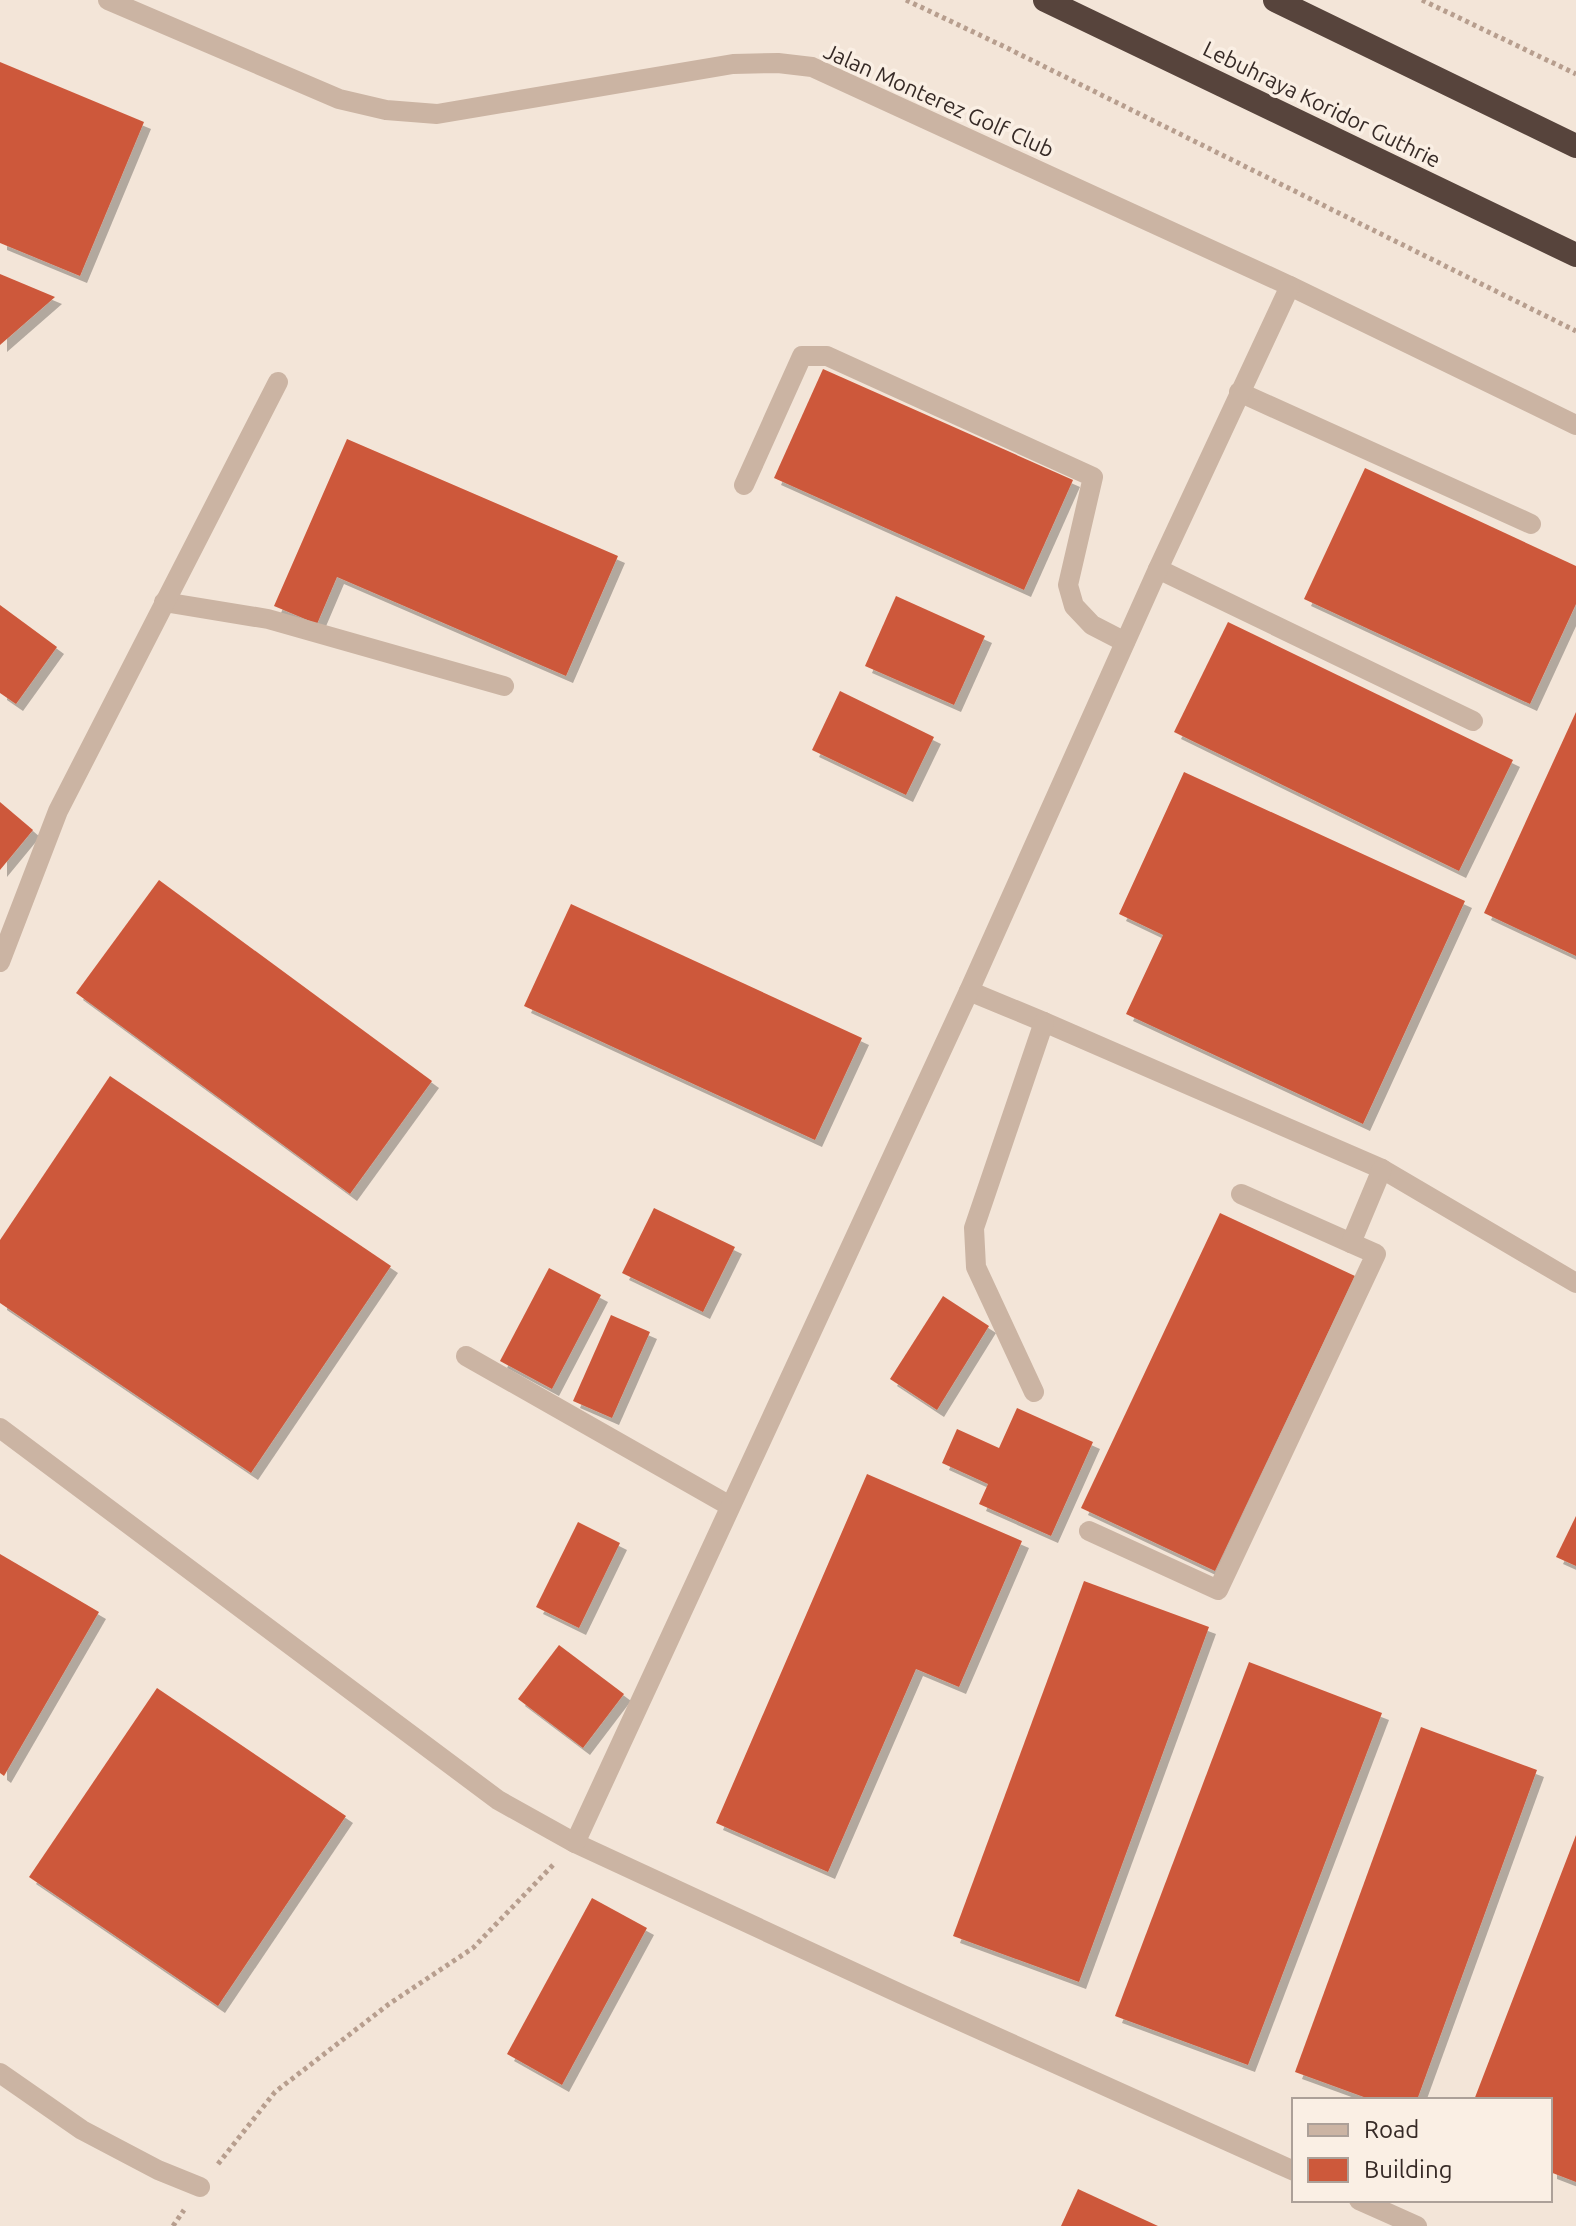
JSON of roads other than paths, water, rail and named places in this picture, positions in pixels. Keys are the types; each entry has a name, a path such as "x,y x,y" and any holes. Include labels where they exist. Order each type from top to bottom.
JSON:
{"highway":[{"name":"Lebuhraya Koridor Guthrie","path":"1045,0 1576,255"},
{"path":"1275,0 1576,146"}],"street":[{"name":"Jalan Monterez Golf Club","path":"108,0 339,99 386,110 437,114 733,64 778,63 812,67 1290,286 1576,425"},
{"path":"575,1843 969,991 1158,569 1290,286"},
{"path":"744,485 802,356 827,356 1093,477 1068,585 1074,606 1092,625 1125,642"},
{"path":"0,962 58,811 278,382"},
{"path":"1239,392 1531,524"},
{"path":"1158,569 1473,721"},
{"path":"164,602 268,619 504,686"},
{"path":"969,991 1382,1169 1576,1283"},
{"path":"1034,1392 976,1267 974,1228 1044,1022"},
{"path":"1351,1243 1382,1169"},
{"path":"1089,1531 1218,1590 1376,1254 1241,1194"},
{"path":"466,1356 730,1506"},
{"path":"0,1428 498,1800 575,1843 1292,2170"},
{"path":"0,2073 82,2130 158,2170 200,2187"},
{"path":"1363,2202 1417,2226"}]}
